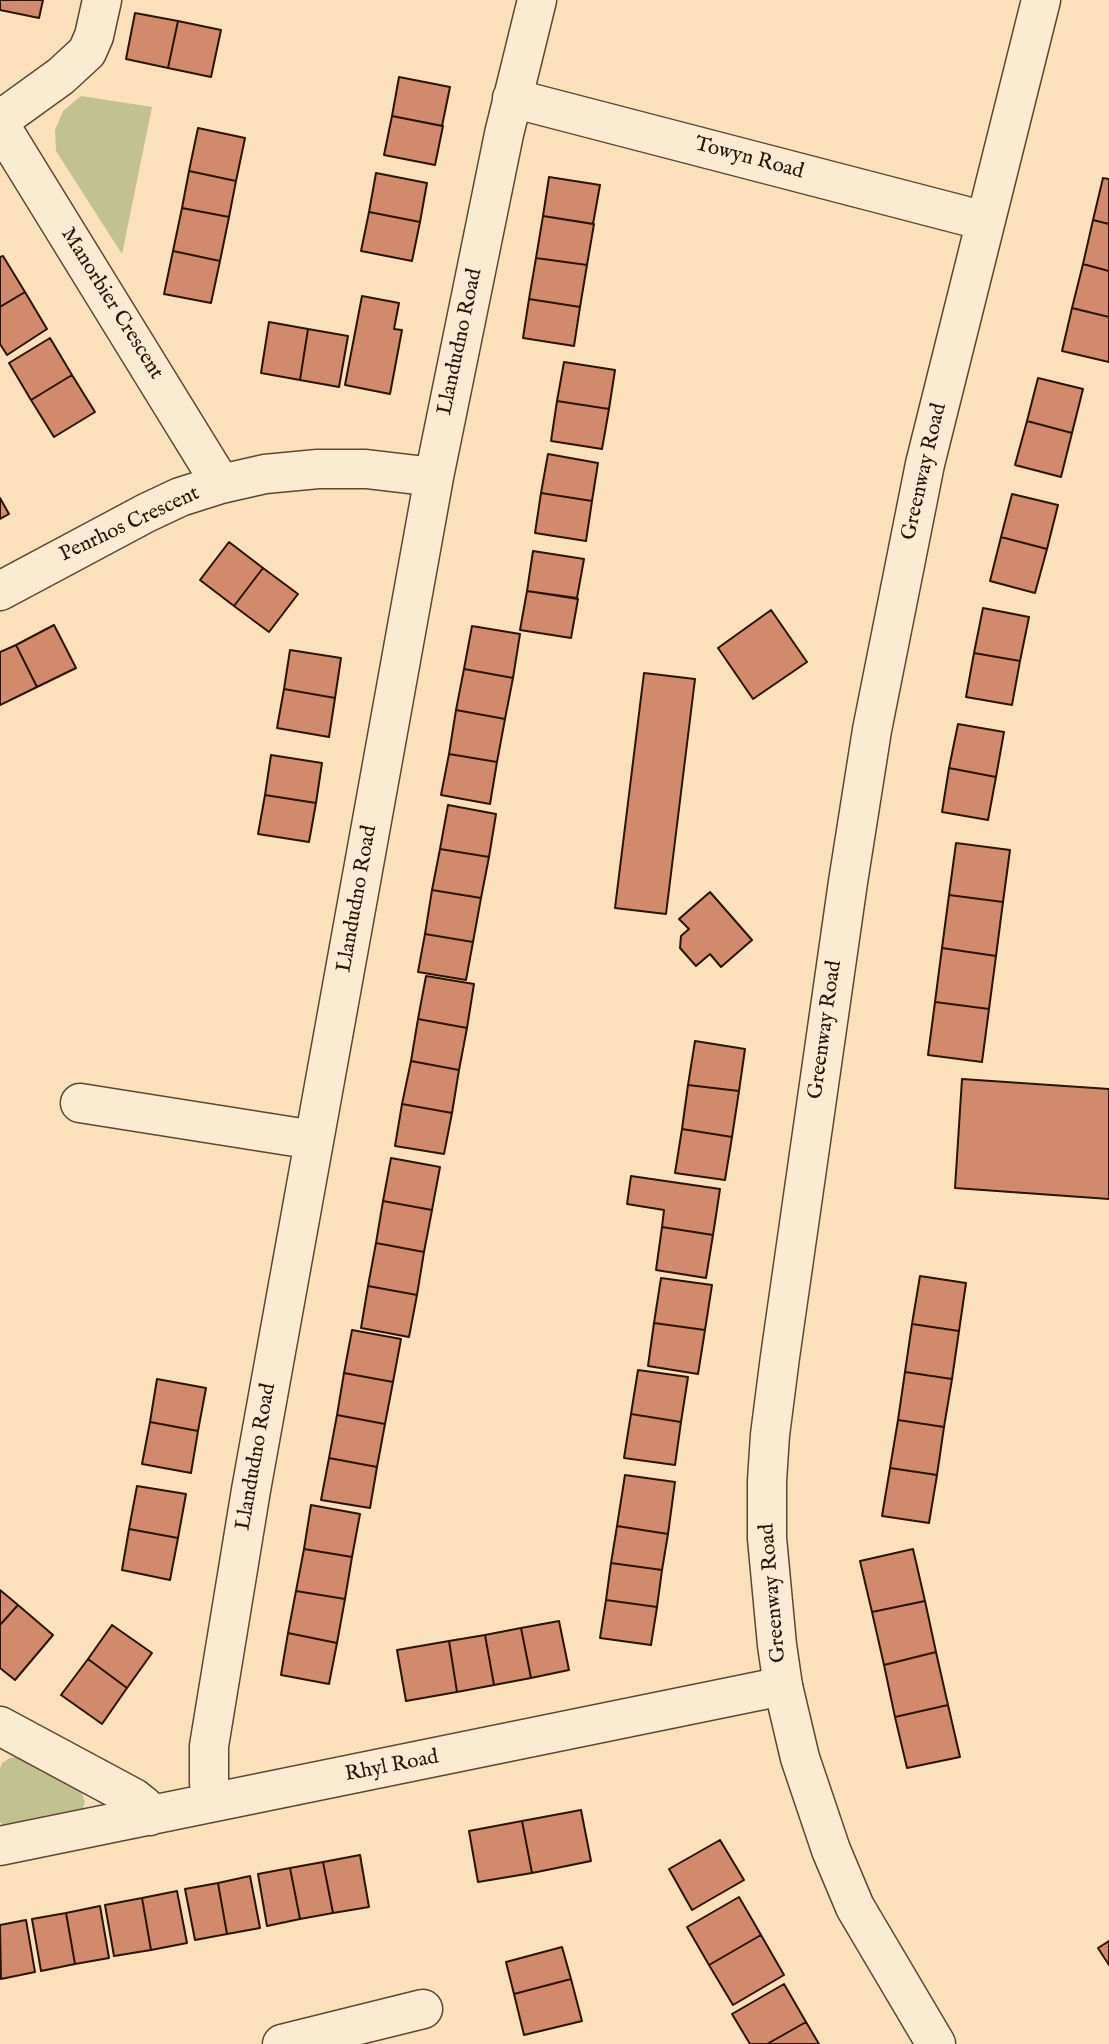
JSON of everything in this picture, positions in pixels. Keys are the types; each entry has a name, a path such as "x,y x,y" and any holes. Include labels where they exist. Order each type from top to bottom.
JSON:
{"street":[{"path":"0,123 61,76 86,52 94,36 102,0"},
{"name":"Llandudno Road","path":"215,1802 209,1783 209,1746 251,1490 434,477 512,98 537,0"},
{"name":"Greenway Road","path":"936,2044 855,1907 831,1850 808,1782 783,1686 772,1603 767,1538 770,1436 848,881 872,730 925,464 1041,0"},
{"name":"Towyn Road","path":"512,98 985,221"},
{"name":"Manorbier Crescent","path":"0,123 221,484"},
{"name":"Penrhos Crescent","path":"0,591 146,513 180,497 221,484 265,474 318,469 366,469 434,477"},
{"path":"80,1103 314,1140"},
{"name":"Rhyl Road","path":"0,1846 783,1686"},
{"path":"0,1726 134,1798 150,1815"},
{"path":"282,2044 423,2009"}],"green space":[{"path":"81,96 152,107 122,254 56,151 55,130 63,111"},
{"path":"18,1757 80,1789 85,1802 82,1812 4,1826 0,1822 0,1769 2,1763"}],"building":[{"path":"0,0 43,0 39,18 0,10"},
{"path":"135,13 178,21 168,68 126,59"},
{"path":"178,21 221,30 211,77 168,68"},
{"path":"399,77 450,87 442,126 392,116"},
{"path":"392,116 443,126 435,165 384,155"},
{"path":"198,128 245,138 236,181 189,171"},
{"path":"189,171 236,181 229,217 182,208"},
{"path":"376,173 427,183 420,222 369,212"},
{"path":"549,177 600,185 593,224 543,216"},
{"path":"1103,178 1109,179 1109,224 1093,220"},
{"path":"182,208 229,217 220,261 173,251"},
{"path":"369,212 420,222 412,261 361,251"},
{"path":"543,216 594,224 587,265 536,258"},
{"path":"1093,220 1109,224 1109,271 1083,264"},
{"path":"173,251 220,261 211,303 164,294"},
{"path":"3,256 25,292 0,307 0,257"},
{"path":"536,258 587,265 580,307 529,299"},
{"path":"1083,264 1109,271 1109,317 1072,308"},
{"path":"25,292 47,329 7,355 0,344 0,307"},
{"path":"362,296 399,303 394,329 402,330 390,394 345,385"},
{"path":"529,299 580,307 574,346 523,338"},
{"path":"1072,308 1109,317 1109,362 1062,351"},
{"path":"269,322 308,329 300,380 261,373"},
{"path":"308,329 348,336 339,387 300,380"},
{"path":"50,338 72,375 31,400 9,363"},
{"path":"564,362 615,370 609,409 557,401"},
{"path":"72,375 95,412 54,437 31,400"},
{"path":"1038,378 1083,389 1072,433 1027,421"},
{"path":"557,401 609,409 602,449 551,441"},
{"path":"1027,421 1072,433 1061,477 1015,465"},
{"path":"548,454 598,463 592,501 541,493"},
{"path":"541,493 592,501 586,541 535,533"},
{"path":"1012,494 1058,505 1047,549 1001,537"},
{"path":"0,498 9,514 0,519"},
{"path":"1001,537 1047,549 1035,593 990,581"},
{"path":"229,542 263,568 234,606 200,580"},
{"path":"533,551 584,559 577,598 527,591"},
{"path":"263,568 298,594 269,632 234,606"},
{"path":"527,591 578,599 571,638 520,630"},
{"path":"983,608 1029,617 1020,661 974,653"},
{"path":"771,610 807,662 753,699 718,648"},
{"path":"54,625 76,668 37,687 16,645"},
{"path":"472,626 520,634 513,678 464,669"},
{"path":"16,645 37,687 0,705 0,652"},
{"path":"290,650 341,658 335,698 284,689"},
{"path":"974,653 1020,661 1012,705 966,697"},
{"path":"464,669 513,678 505,719 456,710"},
{"path":"644,673 695,679 666,914 615,908"},
{"path":"284,689 335,698 329,737 277,728"},
{"path":"456,710 505,719 497,762 449,754"},
{"path":"958,724 1004,732 996,777 949,768"},
{"path":"449,754 497,762 490,804 441,795"},
{"path":"271,755 322,763 316,803 265,795"},
{"path":"949,768 996,777 988,820 942,812"},
{"path":"265,795 316,803 309,842 258,834"},
{"path":"448,805 496,814 489,857 440,849"},
{"path":"956,843 1010,850 1003,902 949,895"},
{"path":"440,849 489,857 481,898 432,890"},
{"path":"432,890 481,898 473,942 425,934"},
{"path":"710,892 752,940 721,967 710,954 696,966 680,948 681,936 689,929 679,919"},
{"path":"949,895 1003,902 996,956 942,948"},
{"path":"425,934 473,942 466,980 418,972"},
{"path":"942,948 996,956 989,1009 935,1002"},
{"path":"426,976 474,984 467,1028 418,1019"},
{"path":"935,1002 989,1009 982,1062 928,1055"},
{"path":"418,1019 467,1028 459,1070 411,1061"},
{"path":"695,1041 745,1049 739,1091 688,1085"},
{"path":"411,1061 459,1070 452,1113 402,1104"},
{"path":"962,1079 1109,1089 1109,1199 955,1188"},
{"path":"688,1085 739,1091 732,1137 682,1129"},
{"path":"402,1104 452,1113 444,1154 395,1146"},
{"path":"682,1129 732,1137 725,1180 675,1173"},
{"path":"391,1158 440,1167 432,1210 383,1201"},
{"path":"631,1176 720,1189 713,1235 662,1227 664,1210 627,1204"},
{"path":"383,1201 432,1210 424,1252 376,1243"},
{"path":"662,1227 713,1235 706,1278 656,1270"},
{"path":"376,1243 424,1252 417,1295 368,1286"},
{"path":"920,1276 966,1283 959,1331 912,1324"},
{"path":"661,1278 712,1285 705,1330 654,1323"},
{"path":"368,1286 417,1295 409,1337 361,1328"},
{"path":"654,1323 705,1330 698,1374 648,1366"},
{"path":"912,1324 959,1331 952,1379 905,1372"},
{"path":"352,1330 401,1339 393,1382 344,1373"},
{"path":"638,1370 688,1377 681,1422 631,1414"},
{"path":"905,1372 952,1379 944,1427 898,1420"},
{"path":"344,1373 393,1382 385,1424 337,1415"},
{"path":"157,1379 206,1388 198,1431 150,1422"},
{"path":"631,1414 681,1422 675,1465 624,1458"},
{"path":"337,1415 385,1424 377,1467 329,1458"},
{"path":"898,1420 944,1427 937,1475 890,1468"},
{"path":"150,1422 198,1431 191,1473 142,1464"},
{"path":"329,1458 377,1467 370,1508 321,1500"},
{"path":"890,1468 937,1475 929,1523 882,1516"},
{"path":"625,1475 675,1482 668,1534 617,1526"},
{"path":"137,1486 186,1494 178,1538 129,1529"},
{"path":"311,1505 360,1514 352,1557 304,1549"},
{"path":"617,1526 668,1534 662,1570 611,1563"},
{"path":"129,1529 178,1538 170,1580 122,1570"},
{"path":"304,1549 352,1557 345,1599 296,1591"},
{"path":"913,1549 925,1601 872,1612 860,1561"},
{"path":"611,1563 662,1570 657,1607 606,1600"},
{"path":"0,1590 18,1605 0,1625"},
{"path":"296,1591 345,1599 337,1643 288,1633"},
{"path":"606,1600 657,1607 651,1645 600,1638"},
{"path":"925,1601 936,1652 884,1665 872,1612"},
{"path":"18,1605 53,1635 15,1680 0,1668 0,1625"},
{"path":"559,1621 569,1670 531,1678 521,1628"},
{"path":"112,1625 152,1653 127,1688 88,1659"},
{"path":"521,1628 531,1678 494,1685 485,1635"},
{"path":"288,1633 337,1643 329,1684 281,1675"},
{"path":"485,1635 494,1685 457,1692 449,1641"},
{"path":"449,1641 457,1692 406,1701 397,1650"},
{"path":"936,1652 948,1705 895,1717 884,1665"},
{"path":"88,1659 127,1688 102,1724 61,1695"},
{"path":"948,1705 960,1757 907,1768 895,1717"},
{"path":"581,1810 591,1861 532,1873 522,1821"},
{"path":"522,1821 532,1873 478,1882 469,1831"},
{"path":"720,1840 744,1880 692,1910 669,1869"},
{"path":"360,1855 369,1907 333,1913 323,1862"},
{"path":"323,1862 333,1913 300,1919 290,1868"},
{"path":"290,1868 300,1919 267,1926 258,1874"},
{"path":"250,1876 260,1928 227,1934 218,1883"},
{"path":"218,1883 227,1934 195,1940 185,1889"},
{"path":"177,1891 187,1943 151,1950 142,1898"},
{"path":"739,1897 761,1935 709,1965 687,1927"},
{"path":"142,1898 151,1950 114,1956 105,1905"},
{"path":"100,1906 109,1958 75,1964 66,1913"},
{"path":"66,1913 75,1964 41,1971 32,1919"},
{"path":"26,1920 35,1972 1,1979 0,1925"},
{"path":"761,1935 784,1975 733,2005 709,1965"},
{"path":"1109,1941 1109,1965 1098,1948"},
{"path":"562,1947 571,1979 514,1994 506,1962"},
{"path":"571,1979 582,2021 524,2035 514,1994"},
{"path":"784,1984 806,2022 767,2044 750,2044 732,2014"},
{"path":"806,2022 819,2044 767,2044"}]}
